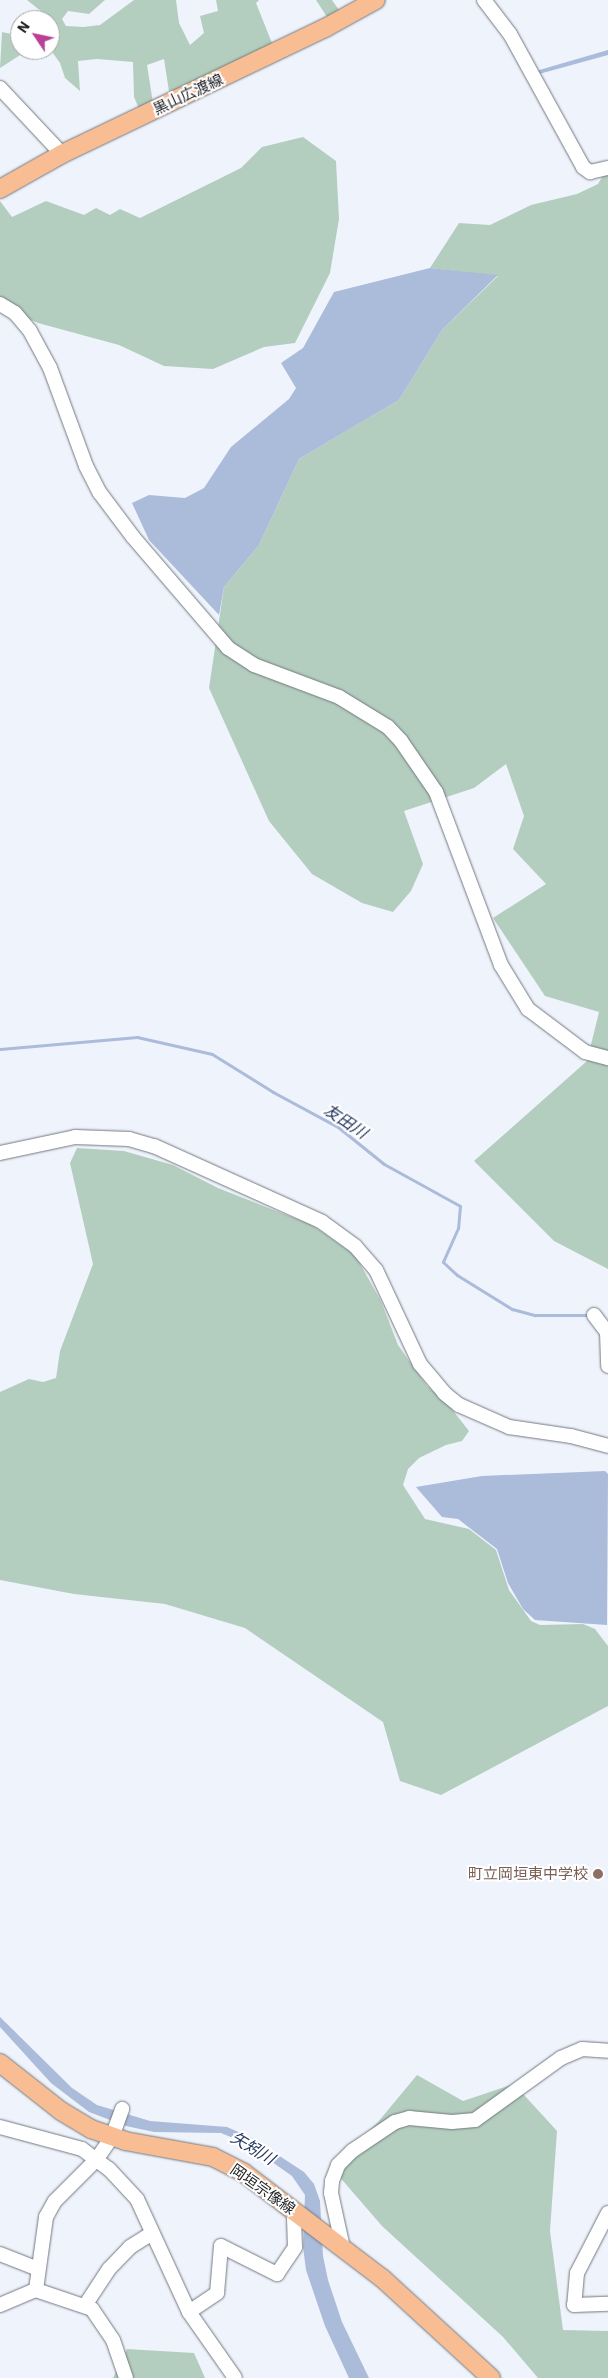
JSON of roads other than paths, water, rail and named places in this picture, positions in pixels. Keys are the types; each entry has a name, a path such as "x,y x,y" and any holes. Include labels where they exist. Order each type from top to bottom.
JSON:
{"main road":[{"name":"黒山広渡線","path":"0,189 62,154 325,28 376,0"},
{"name":"岡垣宗像線","path":"0,2063 76,2122 112,2137 176,2148 220,2160 244,2172 343,2248 431,2320 491,2378"}],"street":[{"path":"484,0 510,34 583,167 590,172 608,168"},
{"path":"0,88 62,154"},
{"path":"0,304 14,313 30,330 50,368 86,466 100,493 133,537 228,648 254,665 339,697 388,727 402,741 436,792 501,965 528,1010 585,1052 608,1058"},
{"path":"0,1153 75,1137 129,1138 154,1146 322,1222 354,1246 376,1270 420,1364 444,1393 459,1405 509,1427 571,1436 608,1446"},
{"path":"594,1315 607,1332 608,1366"},
{"path":"343,2248 332,2181 338,2165 352,2151 395,2122 409,2118 452,2122 475,2120 561,2058 582,2049 608,2051"},
{"path":"36,2290 38,2269 50,2209 96,2160 112,2137 122,2109"},
{"path":"0,2127 82,2149 137,2199 151,2234 189,2312 235,2378"},
{"path":"189,2312 217,2294 221,2246 277,2274 295,2247 297,2213"},
{"path":"608,2213 577,2273 574,2306 608,2304"},
{"path":"86,2304 109,2269 130,2247 151,2234"},
{"path":"0,2254 38,2269"},
{"path":"0,2305 36,2290 63,2302 86,2304 113,2340 126,2378"}],"water":[{"path":"608,50 608,55 539,74 536,71"},
{"path":"430,268 498,275 442,330 399,400 299,459 259,545 224,587 219,615 149,540 132,503 149,495 185,498 204,488 231,447 289,399 296,388 281,363 303,348 334,292"},
{"path":"605,1471 608,1474 607,1625 535,1620 523,1609 508,1583 497,1549 458,1519 442,1517 416,1487 482,1476"},
{"name":"矢矧川","path":"0,2017 72,2088 97,2105 150,2121 227,2127 252,2138 304,2172 314,2184 320,2201 323,2256 328,2280 342,2322 369,2378 349,2378 325,2326 306,2270 303,2247 305,2195 292,2176 245,2143 221,2133 154,2132 126,2126 89,2112 51,2083 0,2027"}],"waterway":[{"name":"友田川","path":"0,1049 137,1037 212,1054 273,1092 338,1127 384,1164 460,1206 458,1228 443,1262 457,1275 512,1309 535,1315 588,1315"}],"place":[{"name":"町立岡垣東中学校","path":"598,1874"}]}
